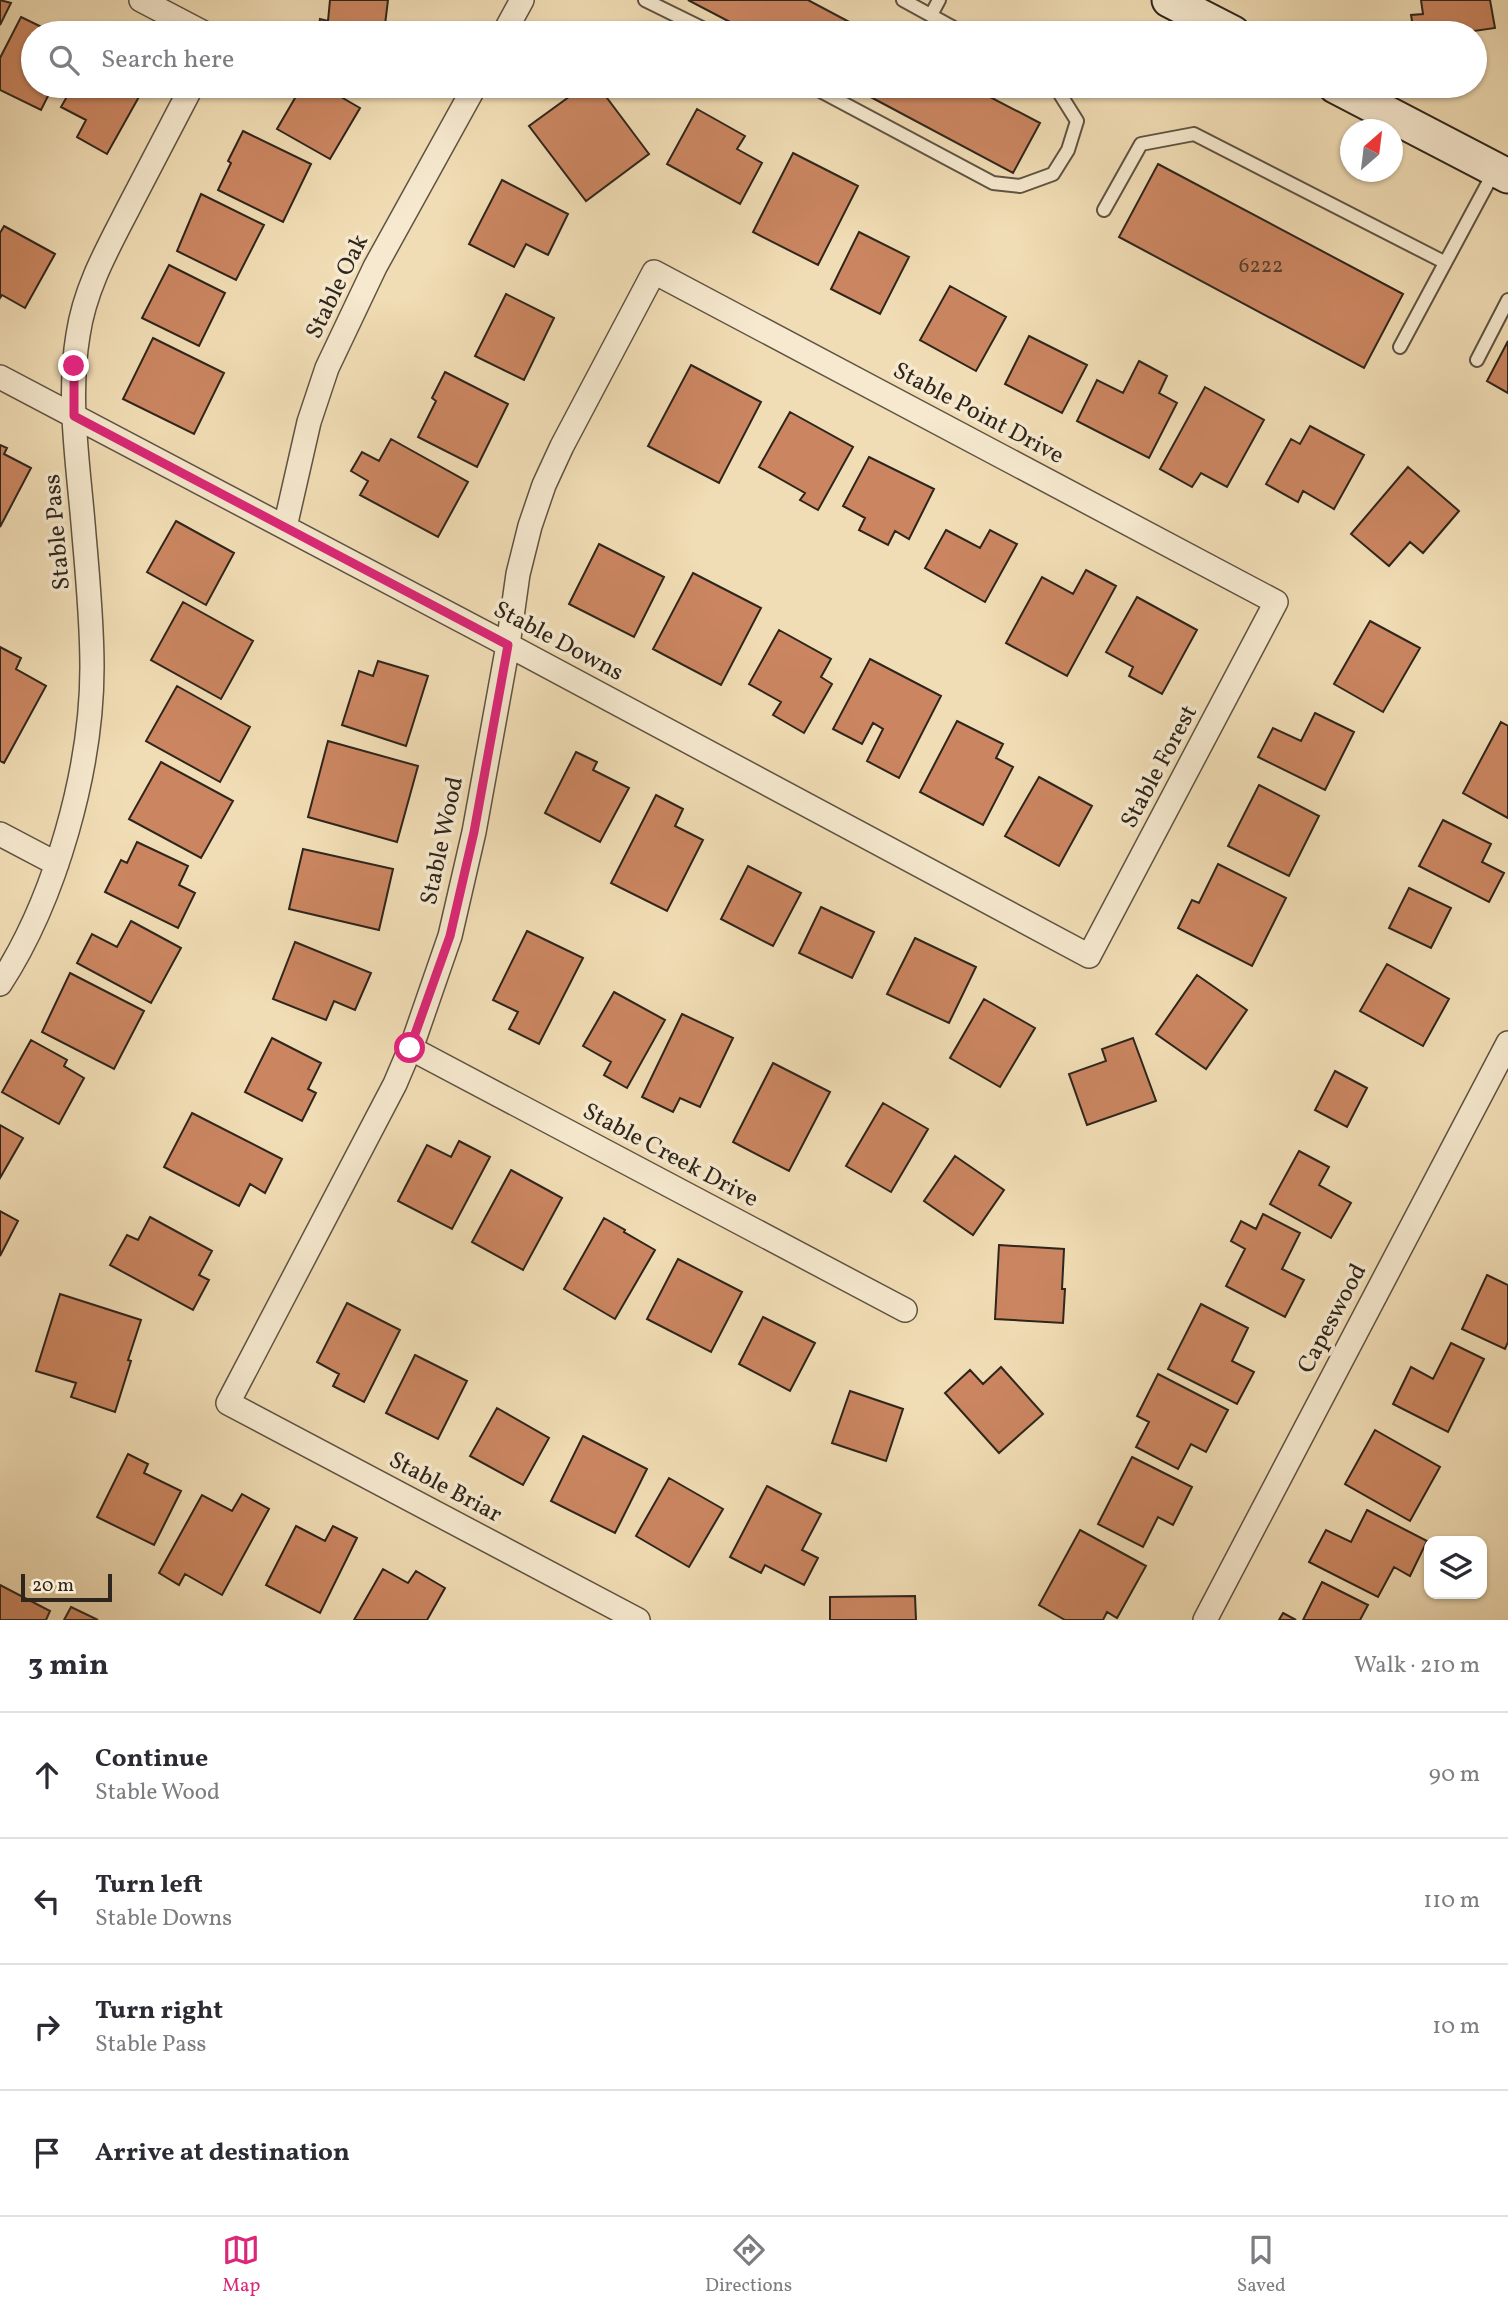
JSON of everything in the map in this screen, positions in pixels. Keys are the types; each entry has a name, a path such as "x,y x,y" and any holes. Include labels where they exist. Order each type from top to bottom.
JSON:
{"main road":[{"path":"1170,0 1210,21"},
{"path":"1358,98 1502,173"}],"street":[{"path":"141,0 181,21"},
{"path":"511,21 522,0"},
{"name":"Stable Pass","path":"0,984 33,922 57,864 76,798 88,734 92,670 90,604 74,416 74,366 78,333 95,271 186,98"},
{"name":"Stable Oak","path":"285,527 303,445 327,368 375,267 468,98"},
{"name":"Stable Point Drive","path":"654,272 1276,602"},
{"name":"Stable Wood","path":"228,1403 395,1084 410,1048 450,936 474,832 518,574 530,526 544,485 562,446 654,272"},
{"name":"Stable Downs","path":"0,377 1090,956"},
{"name":"Stable Forest","path":"1090,956 1276,602"},
{"path":"0,834 57,864"},
{"name":"Capeswood","path":"1205,1620 1508,1043"},
{"name":"Stable Creek Drive","path":"410,1048 905,1310"},
{"name":"Stable Briar","path":"228,1403 638,1620"}],"lane":[{"path":"645,0 688,21"},
{"path":"903,0 942,21"},
{"path":"931,15 939,0"},
{"path":"834,98 993,183 1020,186 1053,174 1068,150 1077,121 1063,98"},
{"path":"1104,210 1141,144 1194,134 1444,262"},
{"path":"1400,347 1444,262 1502,173"},
{"path":"1477,360 1508,300"}],"building":[{"path":"0,0 11,3 0,25"},
{"path":"330,0 388,0 385,21 328,21"},
{"path":"688,0 808,0 847,21 728,21"},
{"path":"1421,0 1490,0 1495,28 1487,29 1487,21 1412,21 1411,15 1423,14"},
{"path":"21,17 29,21 21,21 21,98 47,98 41,110 0,90 0,58"},
{"path":"66,98 138,98 107,154 77,137 86,120 61,107"},
{"path":"295,98 343,98 360,108 330,159 277,129"},
{"path":"568,98 607,98 649,154 586,201 529,126"},
{"path":"872,98 992,98 1040,123 1013,173"},
{"path":"697,109 745,136 737,149 762,163 740,204 667,164"},
{"path":"243,131 311,164 283,222 218,190 231,163 228,161"},
{"path":"793,153 858,186 818,265 753,232"},
{"path":"1158,164 1403,294 1364,368 1119,237"},
{"path":"502,180 568,214 548,255 526,244 514,267 469,244"},
{"path":"201,194 264,225 236,280 177,251"},
{"path":"4,226 55,254 25,308 2,295 0,298 0,233"},
{"path":"859,232 909,257 880,314 831,289"},
{"path":"169,265 225,293 199,346 142,318"},
{"path":"950,286 1006,317 976,371 920,340"},
{"path":"506,294 554,318 524,380 475,356"},
{"path":"1029,336 1087,365 1062,413 1005,384"},
{"path":"153,338 224,373 194,434 123,399"},
{"path":"1508,341 1508,393 1487,381"},
{"path":"1139,361 1167,376 1159,393 1177,403 1149,458 1077,421 1097,380 1123,393"},
{"path":"691,365 761,402 719,483 648,446"},
{"path":"445,372 508,404 477,467 418,437 436,401 432,398"},
{"path":"1205,387 1264,420 1227,487 1201,473 1192,487 1160,469"},
{"path":"790,412 853,447 818,510 800,500 805,493 759,467"},
{"path":"1310,426 1364,455 1334,509 1303,491 1298,502 1266,484 1291,439 1300,444"},
{"path":"391,439 468,482 438,537 360,495 368,481 351,471 362,452 379,461"},
{"path":"0,445 7,448 4,454 31,468 0,527"},
{"path":"869,457 934,489 909,539 895,531 888,545 859,530 865,518 843,506"},
{"path":"1408,467 1459,511 1423,553 1410,542 1389,566 1351,534"},
{"path":"176,521 234,553 206,605 147,572"},
{"path":"946,530 980,548 990,530 1017,544 985,602 925,568"},
{"path":"599,544 664,577 634,637 569,604"},
{"path":"1086,570 1116,586 1067,676 1006,643 1042,577 1073,594"},
{"path":"693,573 761,608 721,685 653,649"},
{"path":"1137,597 1197,630 1162,694 1129,676 1133,667 1106,652"},
{"path":"183,602 253,641 221,699 151,660"},
{"path":"1370,621 1420,648 1383,712 1334,684"},
{"path":"779,630 831,659 821,677 832,684 804,733 773,715 781,702 749,684"},
{"path":"0,647 21,658 16,669 46,686 4,763 0,761"},
{"path":"870,659 941,696 899,778 867,761 883,729 873,723 862,744 833,729"},
{"path":"378,661 428,676 406,746 342,725 359,671 373,676"},
{"path":"177,686 250,727 220,782 146,741"},
{"path":"1315,713 1354,732 1325,790 1258,757 1273,728 1301,741"},
{"path":"957,721 1003,744 996,758 1013,767 983,825 920,792"},
{"path":"1501,722 1508,726 1508,818 1463,793"},
{"path":"328,741 418,766 397,842 308,817"},
{"path":"576,752 597,762 593,770 629,788 600,842 545,813"},
{"path":"161,762 233,801 201,858 129,819"},
{"path":"1039,777 1092,806 1059,866 1005,836"},
{"path":"1259,785 1319,816 1289,876 1228,846"},
{"path":"656,795 683,809 675,826 703,840 667,911 611,883"},
{"path":"1443,820 1491,844 1482,862 1504,873 1489,902 1419,866"},
{"path":"137,842 188,866 179,885 195,893 178,928 105,892 121,860 127,863"},
{"path":"303,849 393,869 379,930 289,909"},
{"path":"1218,864 1286,898 1252,966 1178,928 1192,900 1199,903"},
{"path":"748,866 801,893 773,946 721,919"},
{"path":"1409,888 1451,908 1431,948 1389,928"},
{"path":"821,907 874,932 852,978 799,953"},
{"path":"131,921 181,948 151,1003 77,963 92,934 117,947"},
{"path":"527,931 583,958 539,1044 509,1029 518,1012 493,1000"},
{"path":"915,938 976,967 949,1023 887,994"},
{"path":"295,942 371,973 355,1010 334,1001 326,1020 273,999"},
{"path":"1387,964 1449,999 1423,1046 1360,1011"},
{"path":"70,973 144,1011 114,1069 42,1032"},
{"path":"1197,975 1247,1010 1206,1069 1156,1034"},
{"path":"614,992 665,1020 627,1088 604,1075 611,1062 583,1046"},
{"path":"984,999 1035,1028 1000,1087 950,1058"},
{"path":"682,1014 733,1038 700,1107 680,1098 673,1112 642,1097"},
{"path":"272,1038 321,1063 308,1089 316,1093 302,1121 245,1092"},
{"path":"1133,1038 1156,1101 1087,1125 1069,1074 1106,1061 1102,1049"},
{"path":"31,1040 67,1060 64,1066 84,1078 59,1124 2,1092"},
{"path":"773,1063 830,1092 789,1171 733,1142"},
{"path":"1335,1071 1367,1088 1347,1127 1315,1110"},
{"path":"883,1103 928,1129 891,1192 846,1166"},
{"path":"192,1113 282,1159 265,1193 250,1184 239,1206 164,1167"},
{"path":"0,1125 23,1138 0,1178"},
{"path":"459,1141 490,1157 452,1229 398,1201 427,1145 451,1157"},
{"path":"1299,1151 1329,1167 1319,1185 1351,1203 1331,1238 1270,1204"},
{"path":"955,1156 1004,1190 973,1235 924,1201"},
{"path":"511,1170 562,1198 523,1270 472,1242"},
{"path":"0,1211 18,1221 0,1256"},
{"path":"1263,1214 1300,1233 1282,1269 1304,1280 1285,1317 1226,1286 1245,1249 1231,1241 1241,1221 1256,1229"},
{"path":"150,1217 212,1251 199,1275 209,1280 193,1310 110,1265 127,1235 138,1240"},
{"path":"604,1218 655,1250 615,1319 564,1289"},
{"path":"999,1245 1064,1249 1063,1323 995,1319"},
{"path":"678,1259 742,1292 711,1352 647,1319"},
{"path":"1487,1275 1508,1285 1508,1342 1505,1349 1462,1329"},
{"path":"60,1294 141,1320 115,1412 71,1397 76,1383 36,1371"},
{"path":"347,1303 400,1330 364,1402 333,1386 339,1374 317,1362"},
{"path":"1201,1304 1248,1328 1232,1361 1254,1372 1237,1404 1168,1369"},
{"path":"763,1317 815,1343 790,1391 739,1364"},
{"path":"1451,1343 1484,1359 1448,1432 1393,1404 1411,1367 1433,1379"},
{"path":"415,1355 467,1381 438,1439 386,1413"},
{"path":"1001,1367 1043,1414 999,1453 945,1393 970,1370 983,1384"},
{"path":"1158,1374 1228,1410 1206,1452 1191,1444 1178,1469 1136,1447 1149,1422 1137,1416"},
{"path":"850,1391 903,1409 886,1461 832,1443"},
{"path":"497,1408 549,1438 523,1485 470,1456"},
{"path":"1375,1430 1440,1467 1410,1521 1345,1484"},
{"path":"583,1436 647,1469 615,1533 551,1501"},
{"path":"128,1454 148,1464 144,1473 181,1491 154,1545 97,1517"},
{"path":"1132,1457 1192,1487 1173,1525 1158,1517 1143,1547 1098,1524"},
{"path":"669,1478 723,1509 689,1567 636,1536"},
{"path":"767,1486 821,1514 802,1550 818,1558 804,1585 765,1565 761,1573 730,1557"},
{"path":"242,1494 269,1509 222,1595 185,1574 179,1585 159,1573 202,1495 232,1511"},
{"path":"1367,1510 1424,1539 1424,1547 1410,1576 1394,1567 1378,1597 1309,1562 1326,1530 1351,1542"},
{"path":"296,1526 325,1541 333,1526 357,1538 320,1613 266,1585"},
{"path":"1080,1530 1146,1566 1117,1618 1107,1612 1103,1620 1065,1620 1039,1605"},
{"path":"383,1569 408,1583 416,1571 445,1588 427,1620 354,1620"},
{"path":"1322,1582 1368,1605 1360,1620 1303,1620"},
{"path":"0,1585 50,1611 46,1620 0,1620"},
{"path":"915,1596 916,1620 830,1620 830,1597"},
{"path":"71,1607 98,1620 64,1620"},
{"path":"1283,1613 1296,1620 1279,1620"}],"route":[{"path":"74,366 74,416 508,645 474,832 450,936 410,1048"}]}
